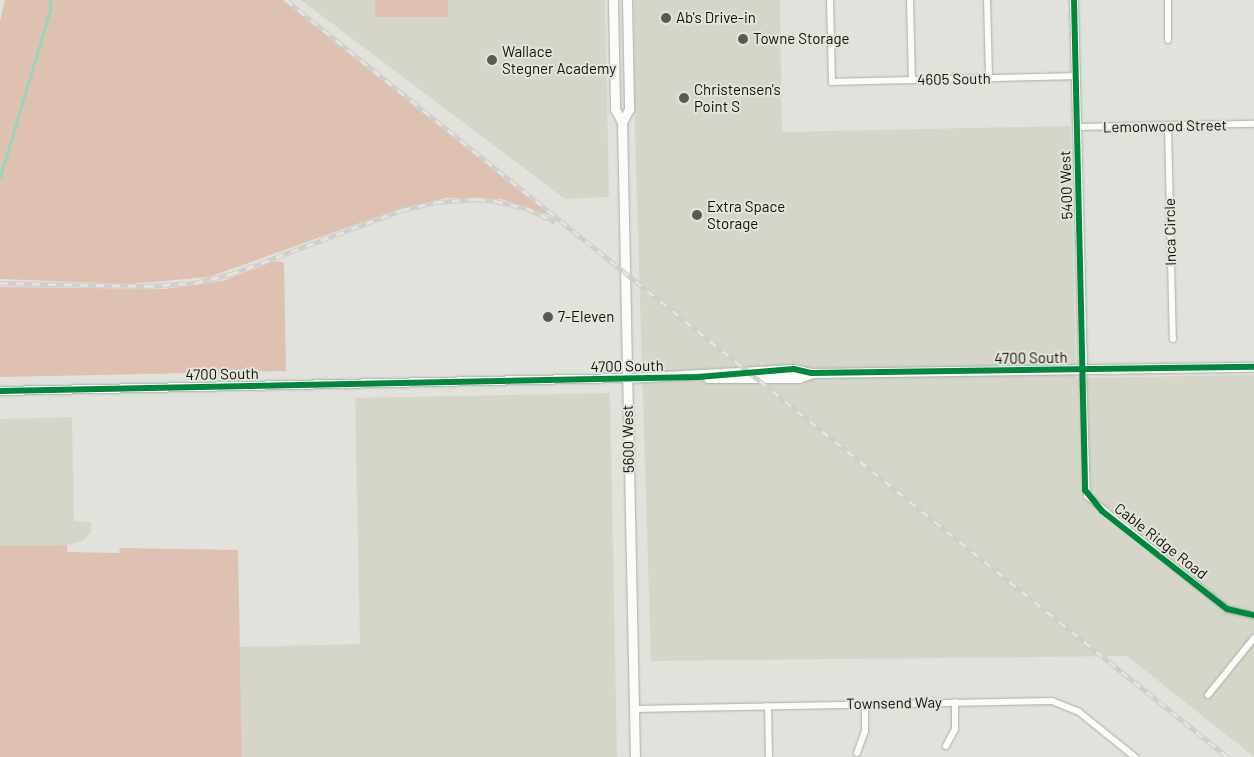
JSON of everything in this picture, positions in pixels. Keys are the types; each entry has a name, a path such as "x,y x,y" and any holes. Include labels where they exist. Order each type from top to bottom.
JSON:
{"main road":[{"name":"5600 West","path":"613,0 616,109 622,122 635,757"},
{"name":"5600 West","path":"622,122 629,109 627,0"},
{"name":"4700 South","path":"627,378 698,377 723,380 799,378 812,373 1254,367"}],"street":[{"name":"4605 South","path":"830,0 832,82 1076,76"},
{"path":"910,0 912,80"},
{"path":"987,0 988,78"},
{"name":"5400 West","path":"1074,0 1083,370"},
{"path":"1168,0 1168,40"},
{"name":"Lemonwood Street","path":"1077,128 1254,124"},
{"name":"Inca Circle","path":"1168,126 1172,339"},
{"name":"Cable Ridge Road","path":"1083,370 1087,496 1227,609 1254,615"},
{"name":"4700 South","path":"0,391 627,378"},
{"path":"1208,695 1254,638"},
{"name":"Townsend Way","path":"634,709 1041,700 1068,706 1135,757"},
{"path":"946,746 956,729 955,702"},
{"path":"857,753 865,731 865,704"},
{"path":"768,706 769,757"}],"shaded area":[{"path":"5,0 283,0 552,216 501,199 446,198 399,209 209,277 130,284 0,279 0,21"},
{"name":"Wallace Stegner Academy","path":"301,0 605,0 609,197 565,199"},
{"path":"375,0 448,0 448,17 375,17"},
{"path":"634,0 780,0 782,132 1070,126 1076,378 1254,375 1254,757 1127,656 651,661 635,135"},
{"path":"275,261 284,263 286,371 0,377 0,287 165,289 222,281"},
{"path":"610,393 617,757 242,757 240,647 360,644 355,398"},
{"path":"72,417 74,521 91,522 91,532 83,541 67,545 0,546 0,419"},
{"path":"67,545 67,552 119,553 120,548 238,550 242,757 0,757 0,546"}],"waterway":[{"path":"0,177 50,10 50,0"}],"railway":[{"path":"286,0 1228,757"},
{"path":"0,283 146,286 195,283 231,274 402,210 436,202 477,199 495,201 526,208 556,222"}],"cycle path":[{"path":"1074,0 1085,490 1102,511 1227,609 1254,615"},
{"path":"0,391 698,377 794,369 812,373 1254,367"}],"place":[{"name":"Ab's Drive-in","path":"666,18"},
{"name":"Towne Storage","path":"743,39"},
{"name":"Wallace Stegner Academy","path":"492,60"},
{"name":"Christensen's Point S","path":"684,98"},
{"name":"Extra Space Storage","path":"697,215"},
{"name":"7-Eleven","path":"548,317"}]}
